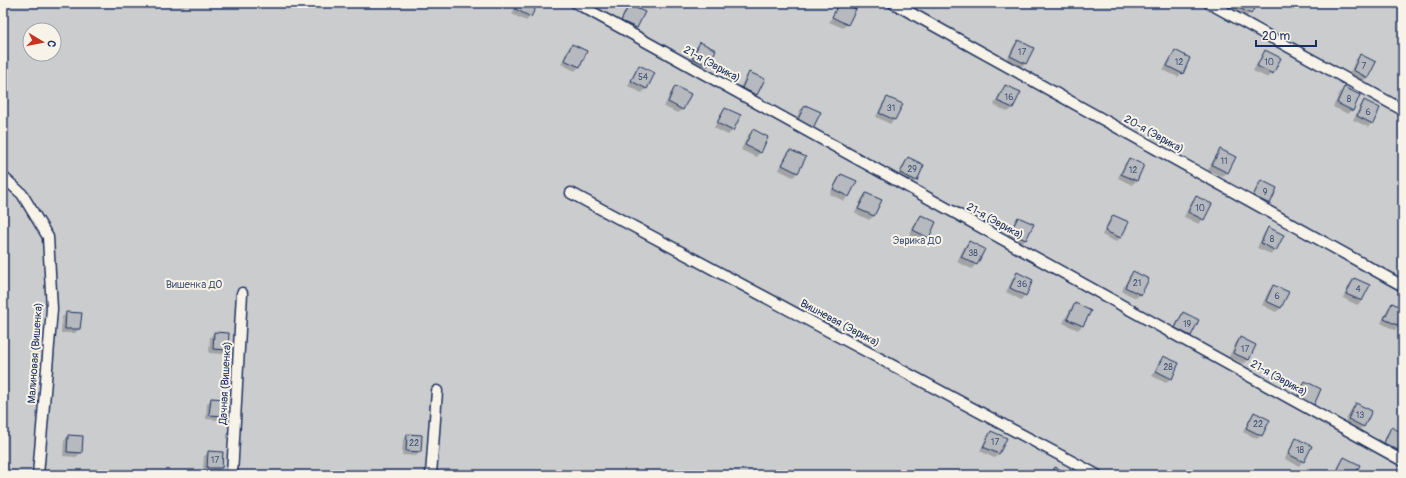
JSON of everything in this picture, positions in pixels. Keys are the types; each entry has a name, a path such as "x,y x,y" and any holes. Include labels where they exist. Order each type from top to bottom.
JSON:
{"lane":[{"name":"21-я (Эврика)","path":"576,3 1403,461"},
{"name":"20-я (Эврика)","path":"893,3 1403,286"},
{"path":"1209,3 1403,110"},
{"name":"Малиновая (Вишенка)","path":"3,177 22,194 48,237 52,309 38,475"},
{"name":"Вишневая (Эврика)","path":"571,192 1097,475"},
{"name":"Дачная (Вишенка)","path":"232,475 242,293"},
{"path":"431,475 437,391"}],"green space":[{"name":"Эврика ДО","path":"3,3 1403,3 1403,475 3,475"}],"building":[{"path":"518,3 538,3 531,17 515,9"},
{"path":"839,3 843,3 856,9 848,25 832,17"},
{"path":"1237,3 1257,3 1251,14 1235,6"},
{"path":"629,5 645,12 637,28 621,21"},
{"path":"1018,40 1034,48 1026,64 1010,56"},
{"path":"700,42 716,50 708,66 692,58"},
{"path":"572,44 587,51 580,67 564,60"},
{"path":"1175,50 1190,58 1183,74 1167,66"},
{"path":"1265,50 1281,58 1273,74 1257,66"},
{"path":"1360,54 1376,62 1368,78 1353,70"},
{"path":"639,65 655,73 647,89 631,81"},
{"path":"749,72 765,79 757,95 742,88"},
{"path":"1005,85 1021,92 1013,108 997,101"},
{"path":"675,86 691,94 683,110 668,102"},
{"path":"1344,87 1360,95 1353,111 1337,103"},
{"path":"887,97 903,104 895,120 879,113"},
{"path":"1364,100 1380,108 1373,124 1357,116"},
{"path":"805,105 821,112 813,128 797,121"},
{"path":"725,108 741,115 733,131 717,123"},
{"path":"753,129 768,137 761,153 745,145"},
{"path":"1220,149 1236,157 1228,173 1212,165"},
{"path":"790,150 806,157 798,173 782,165"},
{"path":"908,157 924,165 917,181 900,173"},
{"path":"1129,158 1144,165 1137,181 1121,174"},
{"path":"841,174 857,181 849,197 833,189"},
{"path":"1261,180 1277,188 1270,204 1253,196"},
{"path":"866,193 882,200 874,216 858,209"},
{"path":"1196,196 1212,204 1204,220 1188,212"},
{"path":"921,215 936,222 929,238 913,230"},
{"path":"1113,215 1129,222 1121,238 1105,231"},
{"path":"1018,217 1034,224 1026,240 1010,233"},
{"path":"1268,227 1284,235 1276,251 1261,243"},
{"path":"969,241 985,249 977,265 961,257"},
{"path":"1133,271 1149,279 1141,295 1125,287"},
{"path":"1017,272 1033,280 1026,296 1010,288"},
{"path":"1354,278 1370,285 1362,301 1346,294"},
{"path":"1273,285 1289,292 1281,308 1266,301"},
{"path":"1075,303 1091,311 1083,326 1067,319"},
{"path":"1392,303 1403,308 1403,320 1400,326 1384,319"},
{"path":"66,312 82,313 80,329 65,329"},
{"path":"1183,312 1199,320 1191,336 1175,328"},
{"path":"214,332 229,333 228,350 213,349"},
{"path":"1240,337 1256,345 1249,360 1233,353"},
{"path":"1163,356 1179,363 1172,379 1156,371"},
{"path":"1305,381 1321,389 1314,405 1298,397"},
{"path":"211,398 226,399 225,416 209,415"},
{"path":"1356,403 1372,411 1364,427 1348,419"},
{"path":"1254,412 1270,420 1262,436 1246,428"},
{"path":"1391,427 1403,433 1403,444 1400,451 1384,443"},
{"path":"991,431 1007,438 999,454 983,447"},
{"path":"407,434 422,435 421,452 406,451"},
{"path":"68,435 83,436 82,453 67,452"},
{"path":"1296,438 1312,446 1304,462 1288,454"},
{"path":"208,451 223,452 222,468 207,468"},
{"path":"1344,457 1360,465 1355,475 1341,475 1336,473"},
{"path":"1055,467 1071,475 1051,475"}],"park label":[{"name":"Вишенка ДО","path":"194,284"}]}
